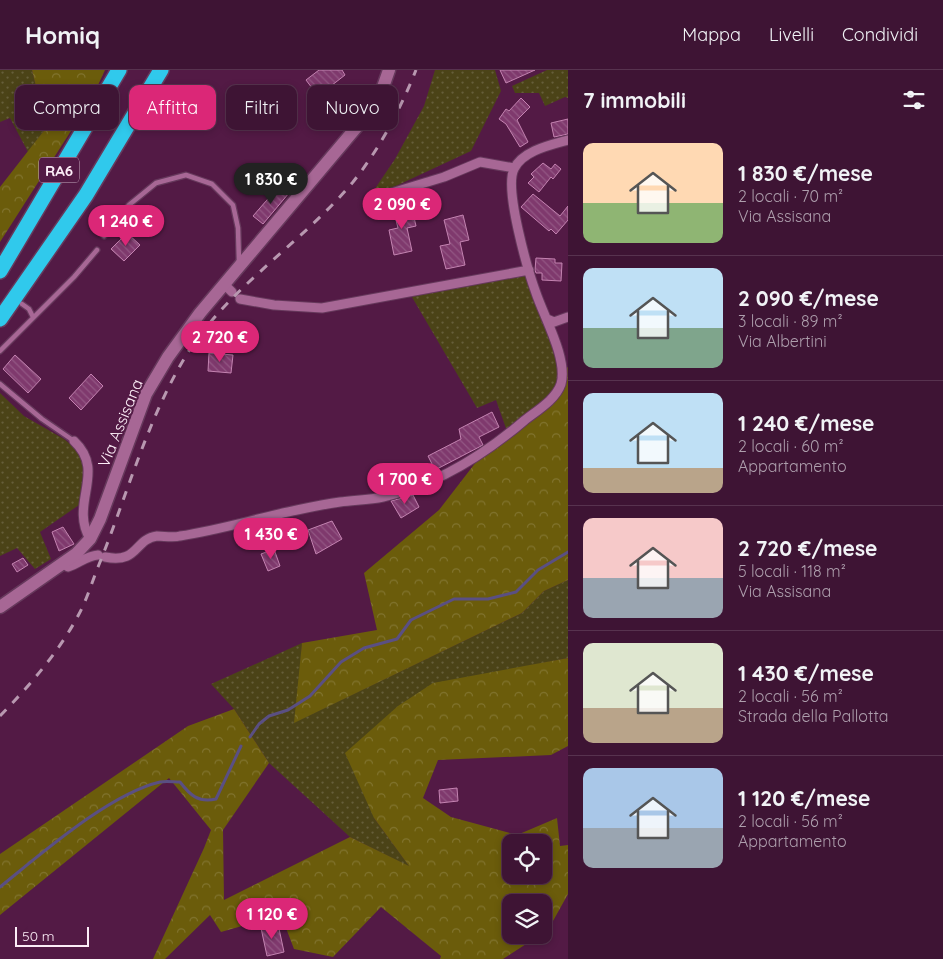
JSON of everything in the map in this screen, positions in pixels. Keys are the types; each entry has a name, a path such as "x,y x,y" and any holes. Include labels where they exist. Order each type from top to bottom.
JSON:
{"highway":[{"name":"RA6","path":"0,271 119,70"},
{"name":"RA6","path":"0,319 18,303 86,195 160,70"},
{"path":"0,258 32,204 56,176"},
{"path":"0,324 18,303"}],"main road":[{"name":"Via Assisana","path":"0,607 63,564 90,539 100,519 150,388 174,350 228,288 239,266 371,110 382,90 389,70"}],"street":[{"path":"63,564 68,567 78,564 88,555 119,560 128,558 154,536 186,535 339,502 382,497 411,489 438,478 483,453 553,397 561,384 564,370 536,293 512,200 510,181 514,168 524,158 538,149 568,140"},
{"path":"378,197 444,177 480,162 514,168"},
{"path":"240,299 274,305 322,308 530,270"},
{"path":"547,319 554,322 568,318"},
{"path":"74,441 88,458 88,476 82,517 84,529 90,539"}],"lane":[{"path":"104,236 130,205 156,183 186,175 212,184 233,205 238,228 239,266"},
{"path":"0,351 74,277 97,250"},
{"path":"18,303 33,316"},
{"path":"0,384 42,419 74,441"}],"shaded area":[{"path":"0,70 32,70 36,85 15,85 15,127 10,118 0,122"},
{"path":"435,70 495,70 501,91 471,151 368,199 395,159 424,106"},
{"path":"547,70 568,70 568,98 565,97 545,106 539,93 515,93 512,86"},
{"path":"16,130 44,130 28,152"},
{"path":"529,270 559,350 561,384 508,434 496,400 477,408 409,292"},
{"path":"0,393 24,416 64,439 82,454 85,472 79,505 40,532 51,559 35,569 17,548 0,556"},
{"path":"568,580 568,658 508,670 374,818 410,867 350,837 269,763 234,709 211,684 302,643 297,721 522,613 544,591"}],"green space":[{"path":"32,70 105,70 98,85 36,85"},
{"path":"44,130 72,130 0,242 0,187"},
{"path":"568,367 568,580 544,591 522,613 294,723 302,643 377,630 364,573 439,510 483,453 553,397 564,370"},
{"path":"568,658 568,746 551,755 438,760 423,798 451,817 513,834 502,834 502,884 552,884 552,834 519,834 557,818 560,846 568,845 568,894 552,923 552,894 502,894 502,944 526,944 503,959 440,959 441,956 381,907 333,957 294,949 281,915 221,932 210,915 165,959 153,959 211,830 169,778 0,915 0,854 188,726 234,709 269,763 223,830 224,900 350,837 409,866 374,818 345,753 398,706 433,683"}],"building":[{"path":"319,70 342,70 345,75 332,85 310,85 306,80"},
{"path":"500,70 535,70 506,83"},
{"path":"521,98 530,107 517,120 528,142 520,147 506,124 499,119 506,109 509,111"},
{"path":"568,119 568,134 554,137 551,123"},
{"path":"543,163 551,169 555,164 561,169 553,179 551,177 539,192 528,183 534,177 531,174"},
{"path":"280,185 289,193 263,224 253,216"},
{"path":"533,194 560,216 568,206 568,220 556,234 551,229 549,231 521,207"},
{"path":"411,204 416,226 407,228 412,251 394,255 389,230 398,228 393,208"},
{"path":"463,215 469,240 460,242 465,265 446,269 440,246 450,244 444,220"},
{"path":"127,233 140,245 124,261 111,249"},
{"path":"536,258 555,259 555,263 562,263 561,281 542,280 542,273 536,273 535,270"},
{"path":"209,353 233,355 231,373 208,371"},
{"path":"15,355 41,379 28,393 3,369"},
{"path":"91,374 103,386 81,410 69,398"},
{"path":"492,412 499,427 479,437 483,445 435,470 428,456 461,439 459,429"},
{"path":"413,495 419,507 401,518 391,501"},
{"path":"332,521 342,539 316,554 308,530"},
{"path":"63,527 74,544 59,551 52,532"},
{"path":"274,549 280,566 268,571 261,554"},
{"path":"23,558 28,565 17,572 12,564"},
{"path":"457,788 458,801 440,803 439,790"},
{"path":"278,924 284,952 267,956 261,928"}],"waterway":[{"path":"250,737 259,724 269,716 288,710 310,696 341,662 364,648 397,639 411,620 454,599 488,599 516,592 538,570 568,552"},
{"path":"0,887 76,827 119,799 140,789 160,782 180,782 187,791 199,799 216,799 241,746"}],"railway":[{"path":"0,716 43,668 79,614 109,540 149,431 160,405 187,354 224,307 312,225 353,182 389,128 416,70"}]}
